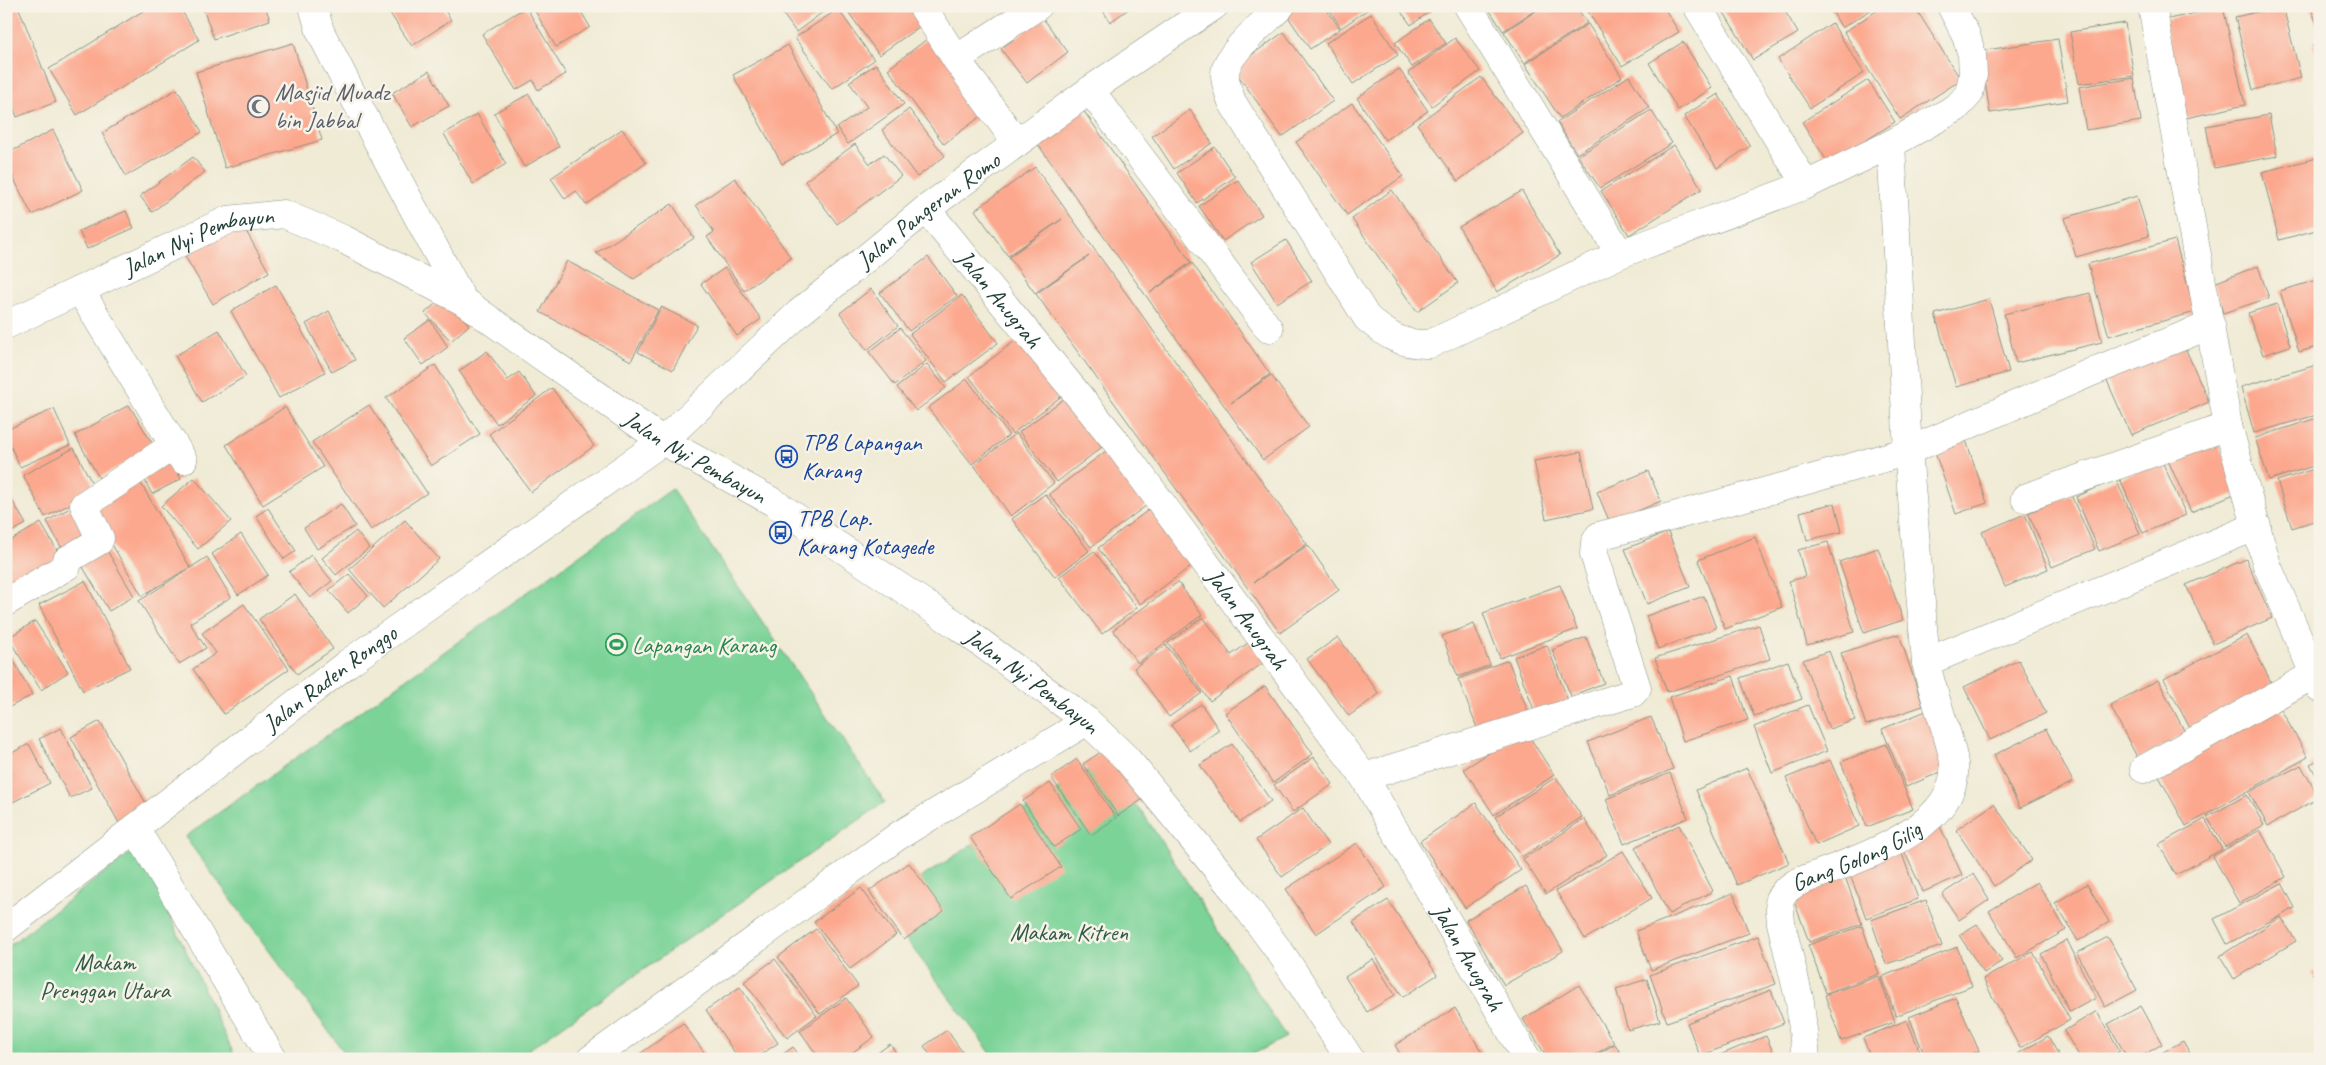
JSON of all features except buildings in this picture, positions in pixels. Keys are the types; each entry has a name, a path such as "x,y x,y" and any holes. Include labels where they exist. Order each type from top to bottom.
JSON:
{"street":[{"path":"313,6 320,31 350,90 463,301"},
{"path":"922,6 956,59 1016,142"},
{"path":"956,59 1038,6"},
{"name":"Jalan Pangeran Romo","path":"662,441 799,313 926,209 1016,142 1214,6"},
{"path":"1281,6 1228,62 1224,74 1226,87 1232,102 1367,318 1386,335 1413,345 1430,344 1620,254 1806,185 1891,144 1956,108 1969,94 1973,75 1972,54 1966,35 1951,6"},
{"path":"1468,6 1620,254"},
{"path":"1697,6 1806,185"},
{"path":"2144,769 2317,682 2267,565 2228,426 2152,6"},
{"path":"1090,90 1268,329"},
{"path":"1891,144 1908,451 1926,662 2257,526"},
{"name":"Jalan Anugrah","path":"926,209 1114,439 1364,777 1527,1059"},
{"name":"Jalan Nyi Pembayun","path":"6,325 228,220 284,214 343,239 463,301 662,441 773,502 958,626 1087,721 1132,765 1235,891 1285,959 1350,1059"},
{"path":"6,602 67,566 67,560 99,541 100,538 84,505 179,453 80,290"},
{"path":"1364,777 1633,693 1636,688 1594,554 1595,543 1599,536 1908,451 2094,371 2211,325"},
{"path":"2025,498 2228,426"},
{"name":"Jalan Raden Ronggo","path":"6,928 348,663 662,441"},
{"name":"Gang Golong Gilig","path":"1806,1059 1800,1002 1781,923 1779,899 1786,890 1796,883 1897,841 1920,828 1939,810 1950,792 1954,776 1953,758 1932,692 1926,662"},
{"path":"590,1059 898,836 1087,721"},
{"path":"135,828 273,1059"}],"green space":[{"name":"Lapangan Karang","path":"672,489 885,802 515,1059 349,1059 185,837"},
{"name":"Makam Kitren","path":"1099,763 1143,813 1286,1037 1244,1059 995,1059 880,904"},
{"name":"Makam Prenggan Utara","path":"138,847 236,1059 9,1059 6,1052 6,948"}],"place":[{"name":"Masjid Muadz bin Jabbal","path":"259,106"},
{"name":"TPB Lapangan Karang","path":"786,456"},
{"name":"TPB Lap. Karang Kotagede","path":"781,532"},
{"name":"Lapangan Karang","path":"616,645"}]}
